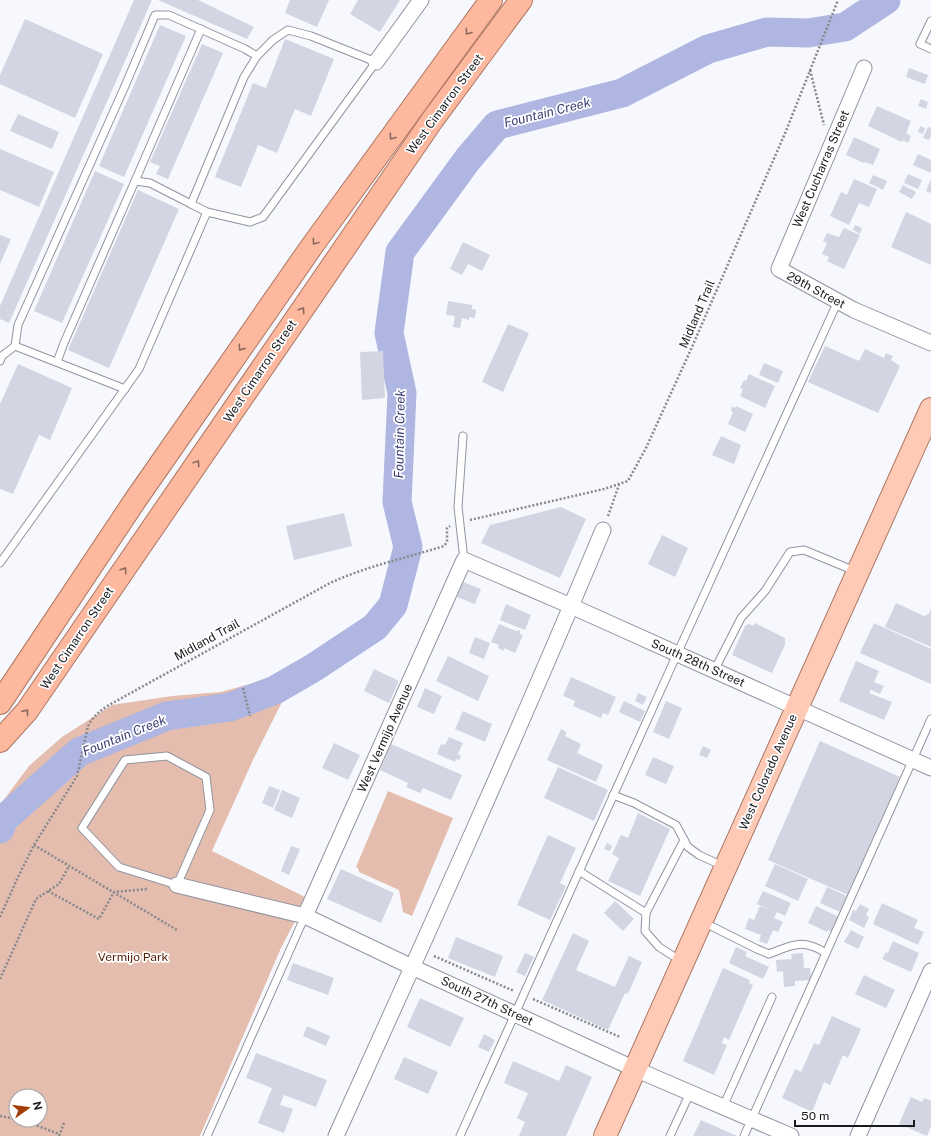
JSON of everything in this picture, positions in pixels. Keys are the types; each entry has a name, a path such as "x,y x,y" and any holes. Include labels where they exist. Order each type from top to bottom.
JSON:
{"highway":[{"name":"West Cimarron Street","path":"0,703 136,499 312,246 491,0"},
{"name":"West Cimarron Street","path":"0,741 27,711 433,118 521,0"}],"main road":[{"name":"West Colorado Avenue","path":"605,1136 931,409"}],"street":[{"path":"376,62 421,0"},
{"name":"West Cucharras Street","path":"779,269 864,68"},
{"name":"29th Street","path":"779,269 854,310 931,343"},
{"path":"336,1136 412,967 603,530"},
{"name":"South 28th Street","path":"464,560 571,606 931,768"},
{"name":"West Vermijo Avenue","path":"305,916 464,560"},
{"name":"South 27th Street","path":"178,885 305,916 634,1069 791,1136"},
{"path":"858,1136 931,971"}],"lane":[{"path":"0,360 2,356 15,346 18,325 125,86 155,15 170,15 245,49 257,56"},
{"path":"931,21 920,44 931,49"},
{"path":"57,362 201,29"},
{"path":"135,181 150,183 191,204 207,212 250,222 263,217 376,62 311,36 288,30 273,40 257,56 244,77 191,204"},
{"path":"0,563 139,369 207,212"},
{"path":"460,1136 613,795 838,301"},
{"path":"15,346 126,388"},
{"path":"463,436 458,507 464,560"},
{"path":"714,671 741,618 766,591 790,552 804,550 858,572"},
{"path":"744,1136 931,719"},
{"path":"166,756 206,777 210,810 178,885 119,867 82,828 125,760 166,756"},
{"path":"613,795 634,803 676,825 688,847 699,855 725,867"},
{"path":"683,962 659,947 645,931 646,913 684,840"},
{"path":"579,871 646,913"},
{"path":"207,1136 305,916"},
{"path":"701,921 769,954 788,946 802,944 816,947 826,953"},
{"path":"723,1107 772,997"},
{"path":"670,1136 690,1093"}],"path":[{"name":"Midland Trail","path":"620,485 628,481 632,475 692,347 786,131 838,0"},
{"path":"810,70 823,124 833,140"},
{"path":"469,521 620,485"},
{"path":"603,530 620,485"},
{"name":"Midland Trail","path":"0,917 34,845 77,776 88,726 92,718 97,713 109,704 330,583 352,573 444,546 447,542 447,528 452,525"},
{"path":"243,688 250,716"},
{"path":"34,845 177,930"},
{"path":"0,979 36,899 59,884 69,866"},
{"path":"48,891 99,919 114,892"},
{"path":"42,1128 59,1135 64,1123"}],"green space":[{"name":"Vermijo Park","path":"301,664 253,760 212,851 307,898 281,948 200,1136 0,1136 0,805 29,766 62,737 112,705 172,696 221,692 271,678"},
{"path":"388,791 453,818 412,916 403,912 399,890 359,872 358,868 356,867"}],"building":[{"path":"134,0 152,0 9,323 0,319 0,306"},
{"path":"158,0 198,0 254,27 247,39"},
{"path":"290,0 329,0 317,27 285,13"},
{"path":"358,0 400,0 380,32 350,14"},
{"path":"25,19 103,54 75,118 0,84 0,75"},
{"path":"160,25 186,36 124,177 99,166"},
{"path":"285,39 334,59 311,116 295,109 277,153 258,145 241,187 215,177 253,83 266,88"},
{"path":"202,44 223,53 168,179 156,174 160,166 150,162"},
{"path":"909,68 928,75 925,84 906,77"},
{"path":"921,99 928,102 926,109 918,106"},
{"path":"877,106 911,121 906,133 911,136 908,143 903,140 902,142 868,126"},
{"path":"18,114 59,132 52,149 10,131"},
{"path":"920,126 925,128 923,134 918,132"},
{"path":"928,127 931,128 931,136 929,140 923,138"},
{"path":"854,137 880,149 873,165 864,163 846,155"},
{"path":"0,149 54,172 39,207 0,190"},
{"path":"918,154 931,160 931,173 913,165"},
{"path":"95,171 124,184 62,323 34,311"},
{"path":"908,174 922,180 918,189 904,183"},
{"path":"873,175 887,181 883,190 869,183"},
{"path":"854,179 877,189 869,207 859,203 849,225 830,216 841,192 847,195"},
{"path":"931,179 931,193 926,191"},
{"path":"903,185 916,192 912,199 899,192"},
{"path":"138,190 179,209 109,368 68,350"},
{"path":"906,212 931,224 931,265 891,247"},
{"path":"855,225 862,228 860,234 853,230"},
{"path":"844,228 860,235 844,269 827,261 829,257 822,254 827,243 823,241 827,233 839,237"},
{"path":"0,235 11,239 0,264"},
{"path":"463,242 490,255 482,271 468,264 462,275 450,269"},
{"path":"448,301 472,305 472,309 476,310 475,318 469,317 469,320 462,318 460,328 453,327 455,316 446,315"},
{"path":"508,324 529,333 503,392 482,382"},
{"path":"825,346 859,361 865,349 884,358 886,353 893,356 891,360 900,366 878,413 808,382"},
{"path":"383,351 385,398 362,400 360,352"},
{"path":"764,363 783,371 778,383 759,375"},
{"path":"18,364 72,388 50,440 39,435 13,494 0,489 0,404"},
{"path":"749,374 775,386 765,408 740,396 743,389 740,388 744,380 746,381"},
{"path":"732,406 735,408 736,406 753,414 745,432 728,424 733,412 731,411"},
{"path":"721,436 741,445 734,464 712,455"},
{"path":"561,507 586,519 560,578 481,543 490,525"},
{"path":"344,513 352,546 294,560 286,526"},
{"path":"662,535 688,548 675,577 648,564"},
{"path":"463,582 481,589 475,604 457,597"},
{"path":"896,603 924,616 929,614 931,608 931,647 885,627"},
{"path":"506,604 531,615 525,630 500,620"},
{"path":"755,623 785,638 785,645 772,673 732,655 745,626 749,624 753,626"},
{"path":"874,623 931,649 931,684 860,653"},
{"path":"499,624 516,631 520,630 520,634 523,635 515,653 504,648 504,651 498,648 499,645 491,642"},
{"path":"475,637 490,643 484,659 469,653"},
{"path":"448,656 489,676 478,701 436,681"},
{"path":"856,661 879,671 874,682 884,686 880,694 871,690 869,693 892,702 884,720 839,701"},
{"path":"374,669 399,681 389,703 364,691"},
{"path":"571,677 616,697 608,715 603,713 601,718 573,706 575,701 563,696"},
{"path":"425,688 442,696 434,714 417,707"},
{"path":"638,693 647,697 643,705 635,701"},
{"path":"624,701 645,711 640,722 619,712"},
{"path":"666,701 682,708 669,739 653,732"},
{"path":"463,711 492,724 485,742 455,729"},
{"path":"561,729 567,732 565,736 581,744 577,753 603,765 596,782 547,760"},
{"path":"449,737 463,743 458,754 461,756 459,760 456,759 455,762 437,754 441,744 445,745"},
{"path":"820,741 900,777 848,895 768,860"},
{"path":"334,743 360,755 348,780 322,768"},
{"path":"391,744 462,775 451,800 423,788 420,793 406,787 408,783 380,770"},
{"path":"703,746 711,750 707,758 699,755"},
{"path":"653,757 674,766 666,784 645,775"},
{"path":"558,767 608,790 594,821 544,798"},
{"path":"269,786 280,790 273,808 262,803"},
{"path":"282,790 300,798 292,818 274,810"},
{"path":"638,813 670,829 640,896 608,881 619,858 612,854 621,835 628,838"},
{"path":"548,835 576,848 560,883 566,886 550,920 517,905"},
{"path":"607,843 612,846 610,851 604,849"},
{"path":"291,846 300,849 289,875 281,871"},
{"path":"775,864 808,879 798,901 765,886"},
{"path":"341,869 394,893 381,923 327,899"},
{"path":"827,887 847,896 840,912 820,903"},
{"path":"763,891 791,903 785,916 777,912 774,918 783,922 778,932 773,930 767,944 759,941 761,935 745,929 749,918 754,920 760,906 775,912 757,904"},
{"path":"615,901 634,919 623,931 604,913"},
{"path":"882,903 918,920 914,928 924,932 918,945 873,924"},
{"path":"860,904 869,909 866,915 869,917 864,928 849,920 853,910 856,911"},
{"path":"816,906 839,917 832,932 828,930 827,932 808,923"},
{"path":"851,930 864,937 858,949 844,942"},
{"path":"573,933 589,941 576,970 615,987 629,956 642,962 628,994 625,993 608,1030 542,1000"},
{"path":"456,937 503,956 495,977 448,958"},
{"path":"893,941 919,953 911,972 882,959 886,952 888,953"},
{"path":"736,947 747,952 745,956 769,967 763,979 729,963"},
{"path":"525,953 534,957 525,976 516,972"},
{"path":"803,953 804,968 810,968 811,980 795,981 795,986 784,987 783,971 777,972 776,960 792,959 791,954"},
{"path":"293,963 334,978 328,995 287,980"},
{"path":"723,968 750,980 749,983 753,985 729,1040 724,1037 722,1043 727,1045 714,1075 683,1061"},
{"path":"864,975 895,990 886,1008 855,994"},
{"path":"420,998 464,1018 450,1047 407,1027"},
{"path":"832,1016 861,1029 848,1058 843,1055 830,1085 824,1082 812,1112 782,1098 795,1069 801,1072 814,1043 819,1045"},
{"path":"307,1026 330,1036 326,1046 303,1036"},
{"path":"484,1034 495,1040 489,1052 478,1047"},
{"path":"256,1053 327,1080 316,1107 284,1095 280,1105 293,1109 284,1133 258,1123 272,1088 246,1078"},
{"path":"404,1057 438,1072 428,1094 394,1079"},
{"path":"513,1061 559,1081 566,1065 592,1077 566,1136 519,1136 525,1122 517,1118 528,1093 504,1083"},
{"path":"911,1097 922,1102 924,1098 931,1101 931,1126 927,1136 899,1124"},
{"path":"701,1120 737,1136 693,1136"}],"waterway":[{"name":"Fountain Creek","path":"0,829 4,819 79,752 167,716 230,707 275,690 313,668 375,627 393,605 408,547 397,502 402,393 389,333 400,252 468,159 497,125 622,93 708,49 767,32 808,33 845,27 886,0"}]}
